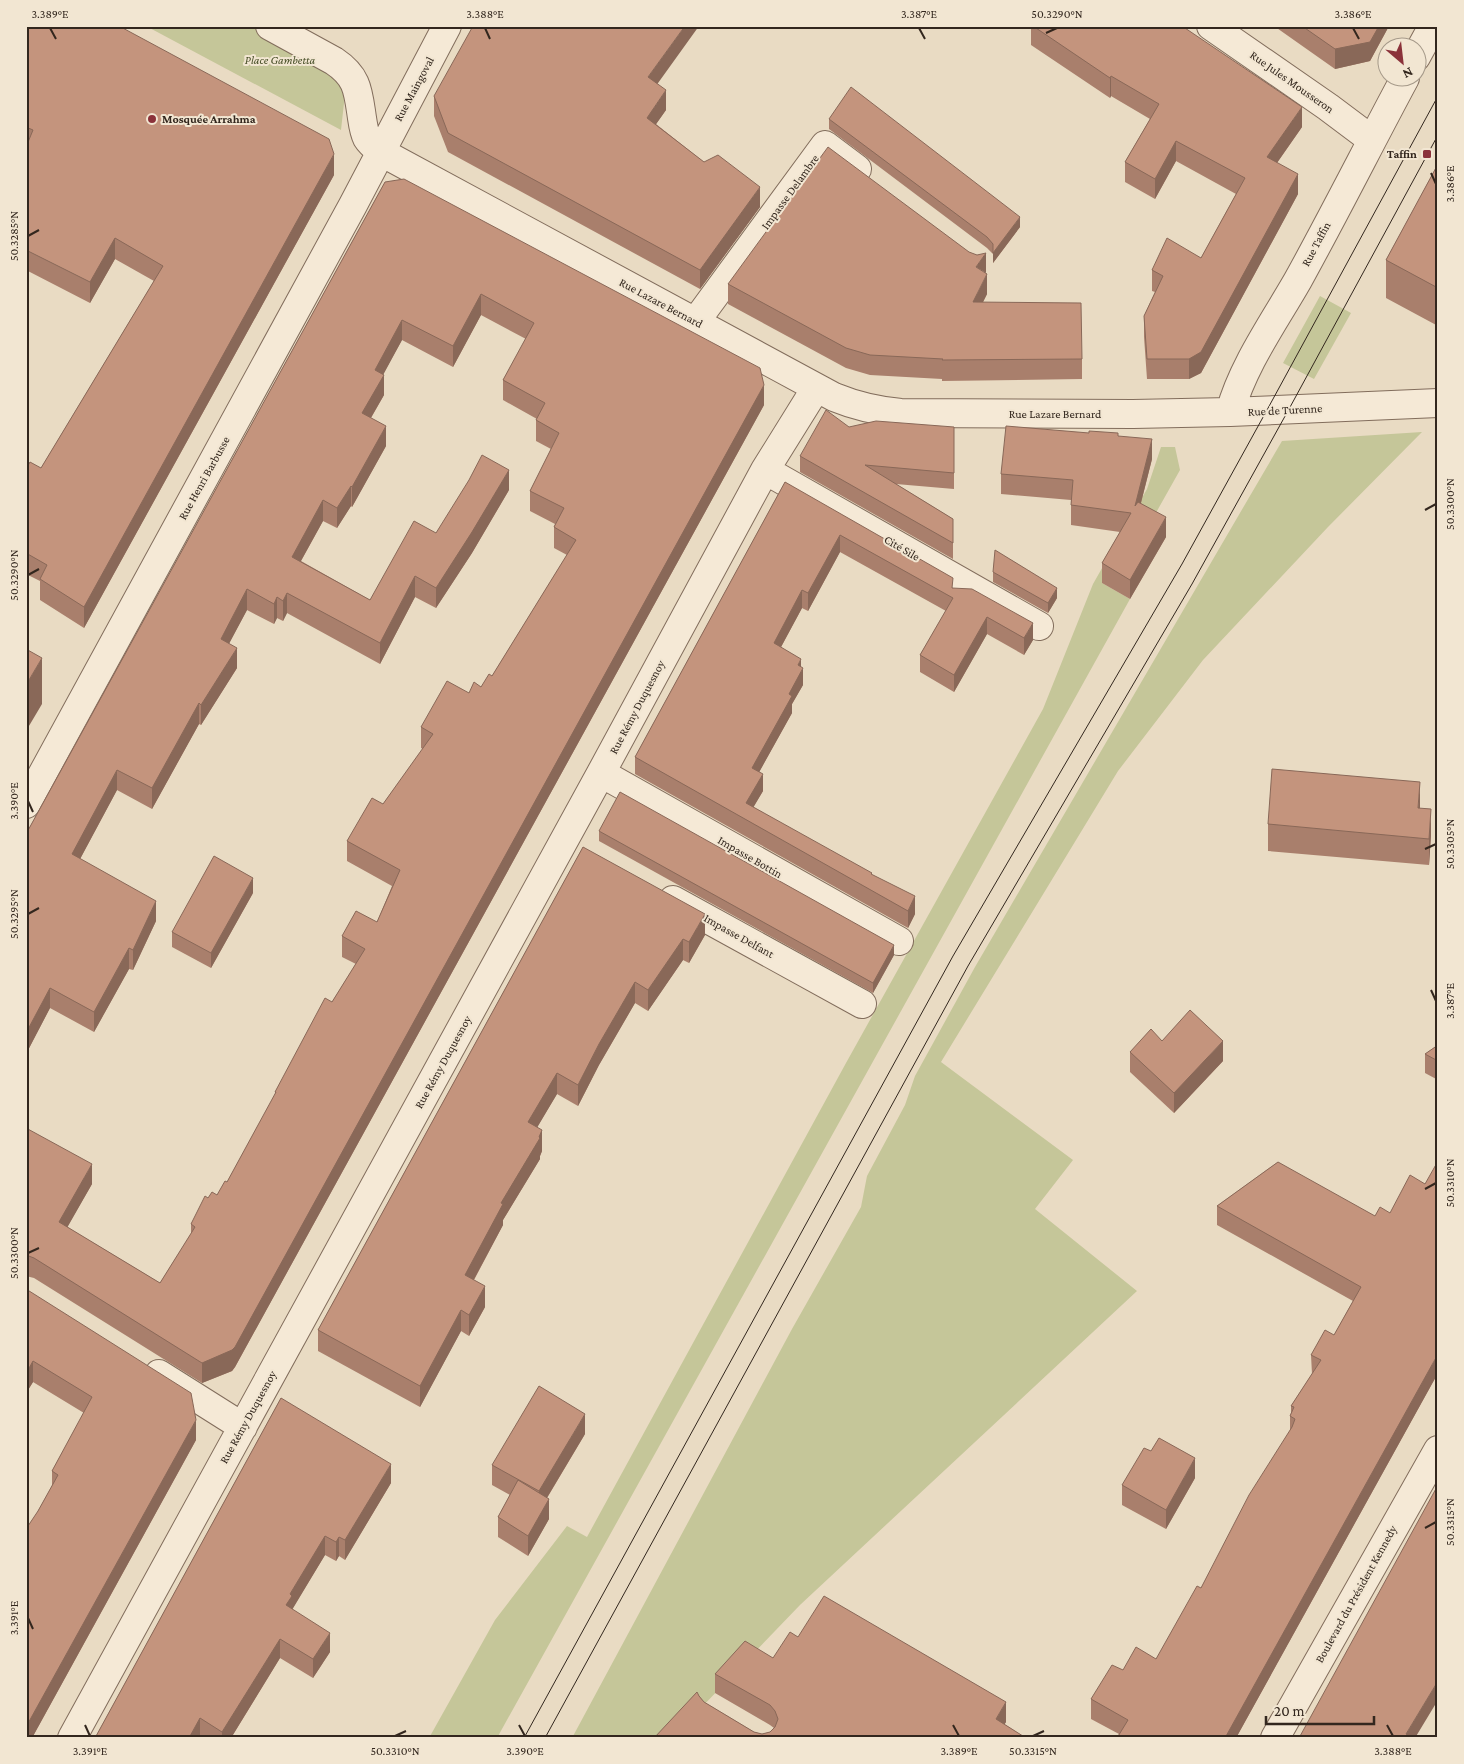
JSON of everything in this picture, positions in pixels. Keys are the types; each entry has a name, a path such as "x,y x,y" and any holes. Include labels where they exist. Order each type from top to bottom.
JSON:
{"street":[{"name":"Rue Lazare Bernard","path":"270,26 344,68 354,80 358,90 367,138 381,152 696,321 816,388 848,403 882,411 901,413 1133,414"},
{"name":"Rue Maingoval","path":"381,152 447,26"},
{"name":"Rue Jules Mousseron","path":"1211,26 1328,107 1372,140"},
{"path":"1426,39 1433,26"},
{"name":"Rue Taffin","path":"1230,412 1234,397 1252,361 1401,88"},
{"name":"Impasse Delambre","path":"696,321 825,145 878,185"},
{"name":"Rue Henri Barbusse","path":"26,804 381,152"},
{"name":"Rue Rémy Duquesnoy","path":"72,1738 243,1427 573,845 602,773 765,470 816,388"},
{"name":"Rue de Turenne","path":"1133,414 1438,403"},
{"name":"Cité Sile","path":"765,470 1039,626"},
{"name":"Impasse Bottin","path":"602,773 899,941"},
{"name":"Impasse Delfant","path":"652,888 862,1004"},
{"path":"134,1359 243,1427"},
{"name":"Boulevard du Président Kennedy","path":"1275,1738 1438,1450"}],"green space":[{"name":"Place Gambetta","path":"146,26 306,26 302,33 345,94 341,130"},
{"path":"1320,296 1351,313 1314,379 1283,363"},
{"path":"1422,432 1328,527 1203,660 1118,771 941,1062 1073,1160 1035,1209 1137,1291 800,1605 672,1738 572,1738 792,1329 861,1207 867,1176 905,1105 915,1076 975,967 1282,441"},
{"path":"1161,447 1175,447 1180,470 1148,527 1102,583 1130,599 497,1738 429,1738 495,1620 567,1526 587,1537 846,1063 1043,709 1093,584 1147,489"}],"building":[{"path":"26,26 119,26 329,139 334,154 84,607 40,579 47,565 26,553 26,469 30,462 41,468 163,266 115,238 90,282 26,250 26,147 33,130 26,127"},
{"path":"473,26 685,26 648,77 666,90 647,118 704,162 718,155 760,187 700,270 448,133 434,96"},
{"path":"1033,26 1182,26 1302,107 1267,157 1298,174 1201,352 1189,359 1147,359 1144,316 1163,276 1152,270 1167,238 1201,258 1245,178 1176,141 1155,179 1125,162 1159,104 1111,76 1110,78"},
{"path":"1302,26 1379,26 1370,42 1335,49"},
{"path":"851,87 1020,217 993,253 993,244 987,237 829,119"},
{"path":"828,147 969,252 977,255 986,253 976,267 987,274 973,302 1081,303 1082,359 942,360 870,355 846,348 728,284"},
{"path":"1438,164 1438,288 1386,260"},
{"path":"404,179 760,368 764,385 235,1347 202,1363 34,1258 26,1255 26,1128 92,1164 59,1222 160,1283 195,1227 191,1224 205,1196 208,1198 212,1192 217,1195 225,1181 227,1182 325,998 332,1002 365,949 342,936 356,911 377,922 400,870 347,841 372,798 383,804 433,734 421,727 447,681 469,693 474,682 481,687 489,674 492,676 576,540 554,527 564,508 530,491 559,433 536,420 545,403 503,380 534,323 481,294 453,346 402,320 375,370 384,375 362,413 386,426 352,487 337,508 323,500 292,557 370,600 414,521 436,533 469,480 482,455 509,470 436,588 415,576 380,643 287,593 283,601 277,597 274,604 247,589 221,639 237,648 201,705 199,703 152,788 117,770 72,854 156,901 133,950 129,948 94,1012 50,988 26,1033 26,834 385,182"},
{"path":"826,410 849,427 876,421 954,427 954,473 865,465 953,519 953,543 800,456"},
{"path":"1006,426 1089,433 1089,431 1118,433 1118,436 1152,439 1135,506 1138,502 1166,517 1130,580 1102,563 1131,513 1071,505 1073,480 1001,474"},
{"path":"785,482 953,578 952,588 972,589 1033,623 1024,638 987,617 954,675 920,655 953,598 840,535 808,593 802,590 774,643 801,659 798,665 803,668 789,694 792,696 752,768 763,774 746,803 871,874 915,896 908,911 635,757"},
{"path":"995,550 1057,588 1048,603 993,572"},
{"path":"26,649 42,658 26,685"},
{"path":"1272,769 1420,782 1418,808 1431,809 1429,839 1268,824"},
{"path":"620,792 894,945 873,983 599,831"},
{"path":"583,847 705,914 689,942 683,939 648,990 635,982 578,1085 557,1073 528,1122 542,1130 540,1138 501,1203 503,1204 465,1275 485,1286 469,1315 461,1310 420,1386 318,1330"},
{"path":"214,856 253,878 211,953 172,932"},
{"path":"1190,1010 1223,1041 1174,1093 1130,1052 1151,1029 1162,1041"},
{"path":"1438,1045 1438,1061 1425,1054"},
{"path":"1438,1161 1438,1354 1225,1738 1117,1738 1128,1720 1091,1699 1112,1665 1123,1670 1136,1647 1156,1659 1197,1586 1201,1588 1249,1495 1292,1427 1295,1419 1290,1416 1294,1407 1291,1406 1321,1360 1311,1355 1325,1330 1334,1335 1361,1287 1217,1206 1278,1162 1375,1216 1380,1207 1390,1213 1410,1175 1425,1184"},
{"path":"26,1289 191,1393 196,1420 26,1727 26,1529 58,1475 52,1471 92,1397 33,1361 28,1370 26,1369"},
{"path":"539,1386 585,1414 539,1491 492,1465"},
{"path":"281,1398 391,1464 345,1540 339,1537 336,1542 325,1536 290,1594 292,1596 286,1605 330,1633 313,1659 280,1639 222,1732 200,1718 189,1738 95,1738"},
{"path":"1159,1438 1195,1458 1166,1510 1122,1485 1144,1448 1151,1451"},
{"path":"518,1480 549,1499 528,1536 498,1517"},
{"path":"1438,1485 1438,1681 1405,1738 1299,1738"},
{"path":"824,1596 1006,1702 996,1719 1026,1738 654,1738 697,1692 704,1702 754,1732 762,1734 770,1732 775,1727 778,1719 770,1705 715,1674 745,1641 773,1658 790,1632 798,1637"}],"tram line":[{"path":"524,1738 953,956 1182,564 1438,96"},
{"path":"545,1738 968,966 1192,584 1438,135"}],"place":[{"name":"Mosquée Arrahma","path":"152,119"},
{"name":"Taffin","path":"1427,154"}]}
